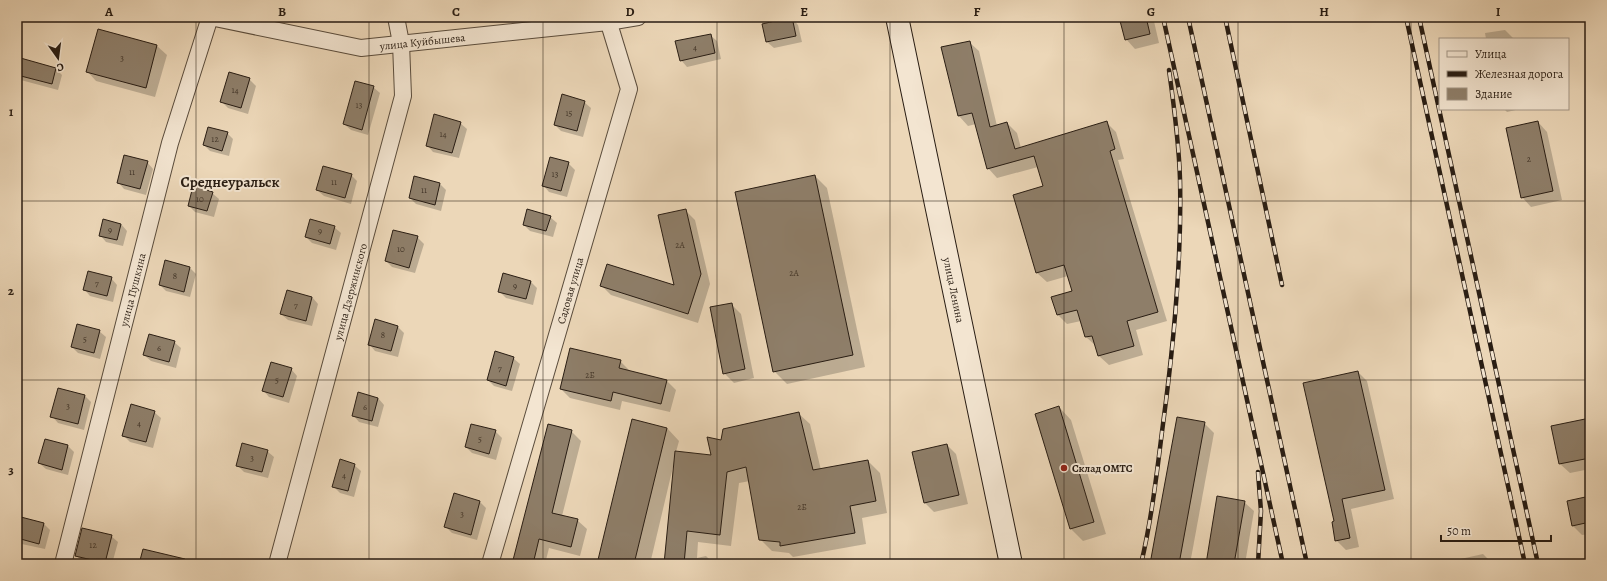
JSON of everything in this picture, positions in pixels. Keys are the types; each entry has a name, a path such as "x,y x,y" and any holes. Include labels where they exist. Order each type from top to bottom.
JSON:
{"street":[{"name":"улица Куйбышева","path":"210,17 361,48 638,17"},
{"name":"улица Пушкина","path":"63,564 170,143 210,17"},
{"name":"улица Дзержинского","path":"277,564 403,96 401,43 396,17"},
{"name":"улица Ленина","path":"897,17 1011,564"},
{"name":"Садовая улица","path":"490,564 629,90 608,20"}],"building":[{"path":"792,17 796,36 766,42 762,24"},
{"path":"1119,17 1146,17 1150,34 1125,40"},
{"path":"98,29 157,45 146,88 86,72"},
{"path":"711,34 715,53 680,61 675,41"},
{"path":"970,41 990,127 1007,122 1015,149 1107,121 1115,149 1110,151 1158,312 1127,321 1134,346 1098,356 1092,336 1085,337 1077,310 1057,315 1051,297 1072,291 1064,265 1036,273 1013,195 1043,186 1034,156 987,169 972,113 958,116 941,47"},
{"path":"17,57 56,68 52,84 17,75"},
{"path":"229,72 250,78 241,108 220,102"},
{"path":"355,81 374,86 362,130 343,124"},
{"path":"562,94 585,101 577,131 554,125"},
{"path":"434,114 461,122 452,153 426,146"},
{"path":"1538,121 1553,191 1521,198 1506,128"},
{"path":"208,127 228,132 222,151 203,145"},
{"path":"124,155 148,161 140,189 117,183"},
{"path":"550,157 569,162 561,191 542,186"},
{"path":"323,166 352,174 345,198 316,190"},
{"path":"815,175 853,355 773,372 735,192"},
{"path":"414,176 440,183 435,205 409,198"},
{"path":"193,186 213,192 207,211 188,206"},
{"path":"527,209 551,216 546,231 523,225"},
{"path":"686,209 701,274 688,314 600,286 607,264 674,285 658,215"},
{"path":"103,219 121,224 117,240 99,236"},
{"path":"310,219 335,226 330,244 305,237"},
{"path":"393,230 418,236 409,268 385,261"},
{"path":"165,260 190,267 184,292 159,285"},
{"path":"88,271 112,277 107,296 83,290"},
{"path":"503,273 531,281 526,299 498,292"},
{"path":"287,290 312,297 306,321 280,314"},
{"path":"732,303 745,369 723,374 710,307"},
{"path":"375,319 398,326 391,351 368,345"},
{"path":"77,324 100,330 94,353 71,347"},
{"path":"149,334 175,341 169,362 143,355"},
{"path":"570,348 621,360 619,368 667,380 661,404 613,392 611,401 560,389"},
{"path":"495,351 514,357 506,386 487,380"},
{"path":"271,362 292,368 283,397 262,391"},
{"path":"1358,371 1385,490 1342,499 1350,538 1335,541 1332,522 1334,521 1303,383"},
{"path":"58,388 85,395 78,424 50,417"},
{"path":"358,392 378,398 372,421 352,416"},
{"path":"131,404 155,411 146,442 122,436"},
{"name":"Склад ОМТС","path":"1059,406 1094,522 1070,529 1035,414"},
{"path":"799,412 813,470 868,460 876,501 850,506 855,533 780,546 780,542 759,540 746,467 727,472 720,535 687,531 684,564 664,564 675,451 711,455 707,437 721,440 723,429"},
{"path":"1177,417 1205,422 1179,564 1150,564"},
{"path":"1590,418 1590,458 1559,464 1551,426"},
{"path":"632,419 667,428 634,564 597,564"},
{"path":"471,424 496,430 489,454 465,447"},
{"path":"548,424 572,430 552,513 578,519 571,547 539,539 533,564 512,564"},
{"path":"45,439 68,445 62,470 38,463"},
{"path":"242,443 268,450 262,472 236,466"},
{"path":"947,444 959,495 924,503 912,452"},
{"path":"340,459 355,464 348,491 332,487"},
{"path":"454,493 480,501 471,535 444,527"},
{"path":"1217,496 1245,501 1234,564 1206,564"},
{"path":"1590,496 1590,522 1572,526 1567,501"},
{"path":"17,516 44,523 39,544 17,538"},
{"path":"82,528 112,535 105,563 75,556"},
{"path":"143,549 185,559 185,564 139,564"}],"railway":[{"path":"1163,17 1283,564"},
{"path":"1188,17 1307,564"},
{"path":"1225,17 1282,285"},
{"path":"1406,17 1525,564"},
{"path":"1419,17 1439,109"},
{"path":"1141,564 1159,459 1171,363 1180,240 1179,165 1176,124 1169,70"},
{"path":"1439,110 1538,564"},
{"path":"1258,472 1261,511 1258,564"}],"place":[{"name":"Склад ОМТС","path":"1064,468"}],"district":[{"name":"Среднеуральск","path":"230,182"}]}
